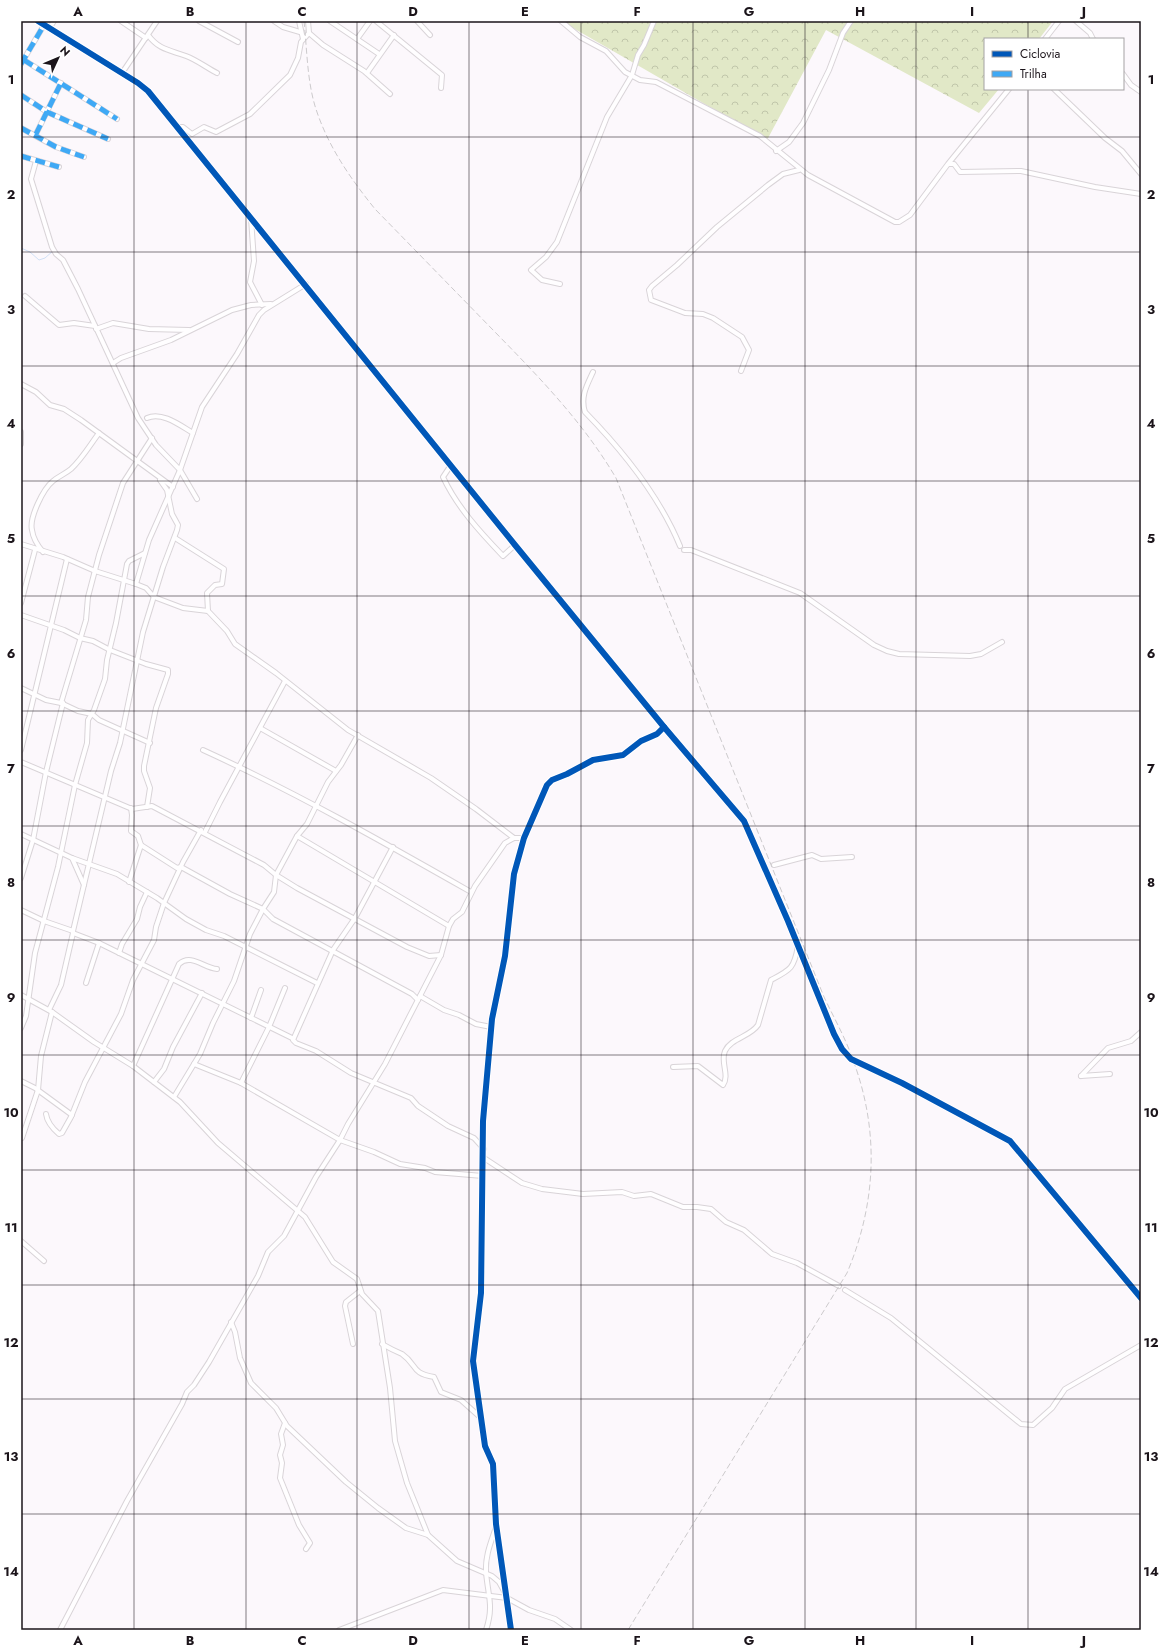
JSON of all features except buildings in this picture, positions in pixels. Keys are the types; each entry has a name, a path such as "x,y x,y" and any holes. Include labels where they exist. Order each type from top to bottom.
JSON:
{"street":[{"path":"38,21 148,91 664,727 744,821 834,1034 842,1049 851,1059 902,1083 1010,1141 1141,1298"},
{"path":"50,29 54,21"},
{"path":"121,21 147,36 160,48 187,56 217,74"},
{"path":"122,74 157,21"},
{"path":"199,21 238,42"},
{"path":"274,21 283,27 300,32"},
{"path":"299,21 300,32 303,39"},
{"path":"308,21 309,33 323,45 367,73 390,94"},
{"path":"330,21 338,23 357,39 379,54"},
{"path":"357,39 370,21"},
{"path":"376,21 442,75 441,88"},
{"path":"417,21 430,35"},
{"path":"562,21 580,37 606,51 621,68 640,80 656,82 753,132 765,140 799,170 838,193 899,222 910,215 948,164 1008,90"},
{"path":"560,284 542,280 531,270 546,257 557,242 607,117 632,75 638,55 654,21"},
{"path":"776,151 789,142 804,123 829,70 843,33 851,21"},
{"path":"1046,38 1059,21"},
{"path":"1076,21 1090,33 1092,38"},
{"path":"44,25 22,62 61,83 117,119"},
{"path":"177,127 182,127 192,134 204,127 216,132 244,118 293,71 303,39 309,33"},
{"path":"367,73 379,54 394,35"},
{"path":"1124,75 1131,85 1141,92"},
{"path":"36,134 61,83"},
{"path":"1055,90 1105,138 1122,151 1141,174"},
{"path":"21,95 47,112 108,139"},
{"path":"21,128 36,134 56,147 84,156"},
{"path":"21,156 59,167"},
{"path":"36,161 31,179 52,247 56,254 63,260 113,363 131,405 152,438 180,470 197,499"},
{"path":"948,164 954,164 960,172 1021,171 1095,187 1141,194"},
{"path":"741,371 749,350 742,338 726,325 703,314 685,313 657,304 650,300 649,290 717,227 746,203 783,174 799,170"},
{"path":"251,217 254,260 250,282 262,305"},
{"path":"136,584 145,553 180,470 202,407 238,354 255,321 264,310 306,284"},
{"path":"25,296 59,324 74,323 95,328 113,322 149,329 190,330"},
{"path":"113,363 121,358 171,340 232,310 251,305 274,304"},
{"path":"593,372 584,391 583,404 585,412 633,466 672,526 680,546"},
{"path":"21,384 36,392 50,405 64,409 137,461 160,480 173,487"},
{"path":"147,418 153,415 162,417 194,433"},
{"path":"21,432 21,444"},
{"path":"43,552 37,544 31,525 38,500 44,490 54,480 70,470 80,460 99,433"},
{"path":"21,878 33,840 46,772 62,703 86,620 88,597 95,571 123,483 152,438"},
{"path":"451,465 443,477 448,489 479,530 503,556 516,545"},
{"path":"22,1138 38,1090 41,1056 51,1011 61,985 105,797 120,743 143,632 178,525 172,514 167,490 160,480"},
{"path":"175,538 224,569 222,584 215,585 207,593 208,612"},
{"path":"21,544 136,584 146,588 154,597 183,608 208,612 226,631 235,644 348,730 437,782 494,821 514,838"},
{"path":"21,603 35,550"},
{"path":"684,550 691,550 800,593 874,645 887,651 900,654 975,656 992,649 1002,642"},
{"path":"21,1028 26,1016 35,953 61,852 75,785 87,743 88,720 92,714 105,678 107,660 123,580 129,561 145,553"},
{"path":"21,750 67,559"},
{"path":"21,615 80,638 93,641 110,650 146,664 159,666 169,672 156,708 144,772 150,788 147,808"},
{"path":"46,1114 46,1120 58,1134 64,1130 72,1115 85,1082 105,1047 123,1009 140,964 154,940 156,927 164,903 181,867 203,831 285,681"},
{"path":"21,688 46,700 62,703 78,711 92,714 99,720 150,743"},
{"path":"511,1630 496,1524 493,1464 485,1446 473,1361 481,1293 484,1114 491,1027 505,956 514,874 524,838 547,785 552,780 593,760 623,755 641,741 657,734 664,727"},
{"path":"260,728 336,771"},
{"path":"174,1097 200,1054 234,981 250,934 274,892 276,875 297,836 303,830 316,807 328,782 358,736"},
{"path":"203,750 239,766 393,847 471,892"},
{"path":"21,762 131,808 147,808 152,806 203,831 264,865 276,875 420,953 429,956 441,955"},
{"path":"129,882 141,845 138,836 131,831 131,808"},
{"path":"21,834 72,858 117,874 164,903 186,919 317,983"},
{"path":"297,836 449,926"},
{"path":"60,1630 127,1501 182,1404 187,1392 194,1385 209,1362 258,1276 268,1252 284,1236 316,1177 374,1083 441,955 446,942 449,926 453,919 462,912 471,892 505,843 514,838 524,838"},
{"path":"141,845 177,868 181,867 230,894 263,909 272,919 333,950 419,998 476,1024 491,1027"},
{"path":"292,1038 333,950 355,918 393,847"},
{"path":"774,865 812,856 821,860 852,857"},
{"path":"72,858 84,885"},
{"path":"119,953 122,944 137,919 140,907 147,892"},
{"path":"21,910 44,921 99,942 140,964 292,1038 296,1043 309,1047 351,1073 411,1098 432,1116 436,1116 448,1126 474,1138 484,1149"},
{"path":"86,983 99,942"},
{"path":"673,1067 698,1066 723,1084 726,1076 724,1053 728,1046 755,1031 771,980 789,971 794,965 798,946"},
{"path":"133,1066 156,1018 179,964 187,959 217,969"},
{"path":"241,1083 269,1027 285,988"},
{"path":"251,1018 261,990"},
{"path":"154,1082 164,1069 173,1047 202,994"},
{"path":"21,995 51,1011 94,1042 105,1047 133,1066 174,1097 242,1166 298,1210 309,1224 333,1262 357,1279 360,1291 378,1311 382,1343 386,1354 395,1441 407,1484 428,1535"},
{"path":"1110,1074 1081,1076 1108,1048 1131,1040 1141,1032"},
{"path":"194,1064 241,1083 340,1140 374,1152 400,1164 425,1168 435,1172 483,1176"},
{"path":"21,1081 38,1090 72,1115"},
{"path":"484,1158 522,1183 542,1189 583,1194 622,1192 634,1196 651,1194 683,1207 711,1209 726,1222 744,1230 772,1254 797,1263 839,1286"},
{"path":"21,1241 44,1261"},
{"path":"845,1290 891,1318 1021,1424 1032,1425 1052,1408 1065,1389 1141,1344"},
{"path":"353,1344 345,1306 346,1302 360,1291"},
{"path":"231,1322 235,1332 240,1358 249,1378 276,1408 285,1423 346,1482 378,1508 406,1528 428,1535 457,1561 486,1572 499,1582 507,1598"},
{"path":"382,1343 403,1355 419,1373 424,1376 434,1377 441,1392 461,1400 480,1417"},
{"path":"285,1423 281,1434 283,1445 280,1455 282,1463 280,1478 299,1525 310,1543 306,1549"},
{"path":"486,1630 491,1604 486,1572 488,1553 496,1524"},
{"path":"339,1630 443,1590 507,1598 529,1610 555,1619 572,1630"}],"green space":[{"path":"561,21 1053,21 1040,38 984,38 984,90 998,90 979,113 826,30 767,140"}],"waterway":[{"path":"21,248 30,252 39,260 45,258 53,251"}],"railway":[{"path":"304,21 312,96 326,134 348,173 375,209 511,348 560,401 603,457 616,478 824,997 850,1052 862,1087 868,1114 871,1141 869,1194 857,1247 847,1273 628,1630"}],"marked path":[{"path":"21,64 44,25"},
{"path":"24,60 117,119"},
{"path":"36,134 61,83"},
{"path":"21,95 47,112 108,139"},
{"path":"21,128 56,147 84,157"},
{"path":"21,156 59,167"}],"cycle path":[{"path":"38,21 138,83 148,91 515,545 664,727 744,821 788,921 834,1034 842,1049 851,1059 902,1083 1010,1141 1141,1298"},
{"path":"511,1630 496,1524 493,1464 485,1446 473,1361 481,1293 483,1121 492,1019 505,956 514,874 524,838 547,785 552,780 593,760 623,755 641,741 657,734 664,727"}]}
